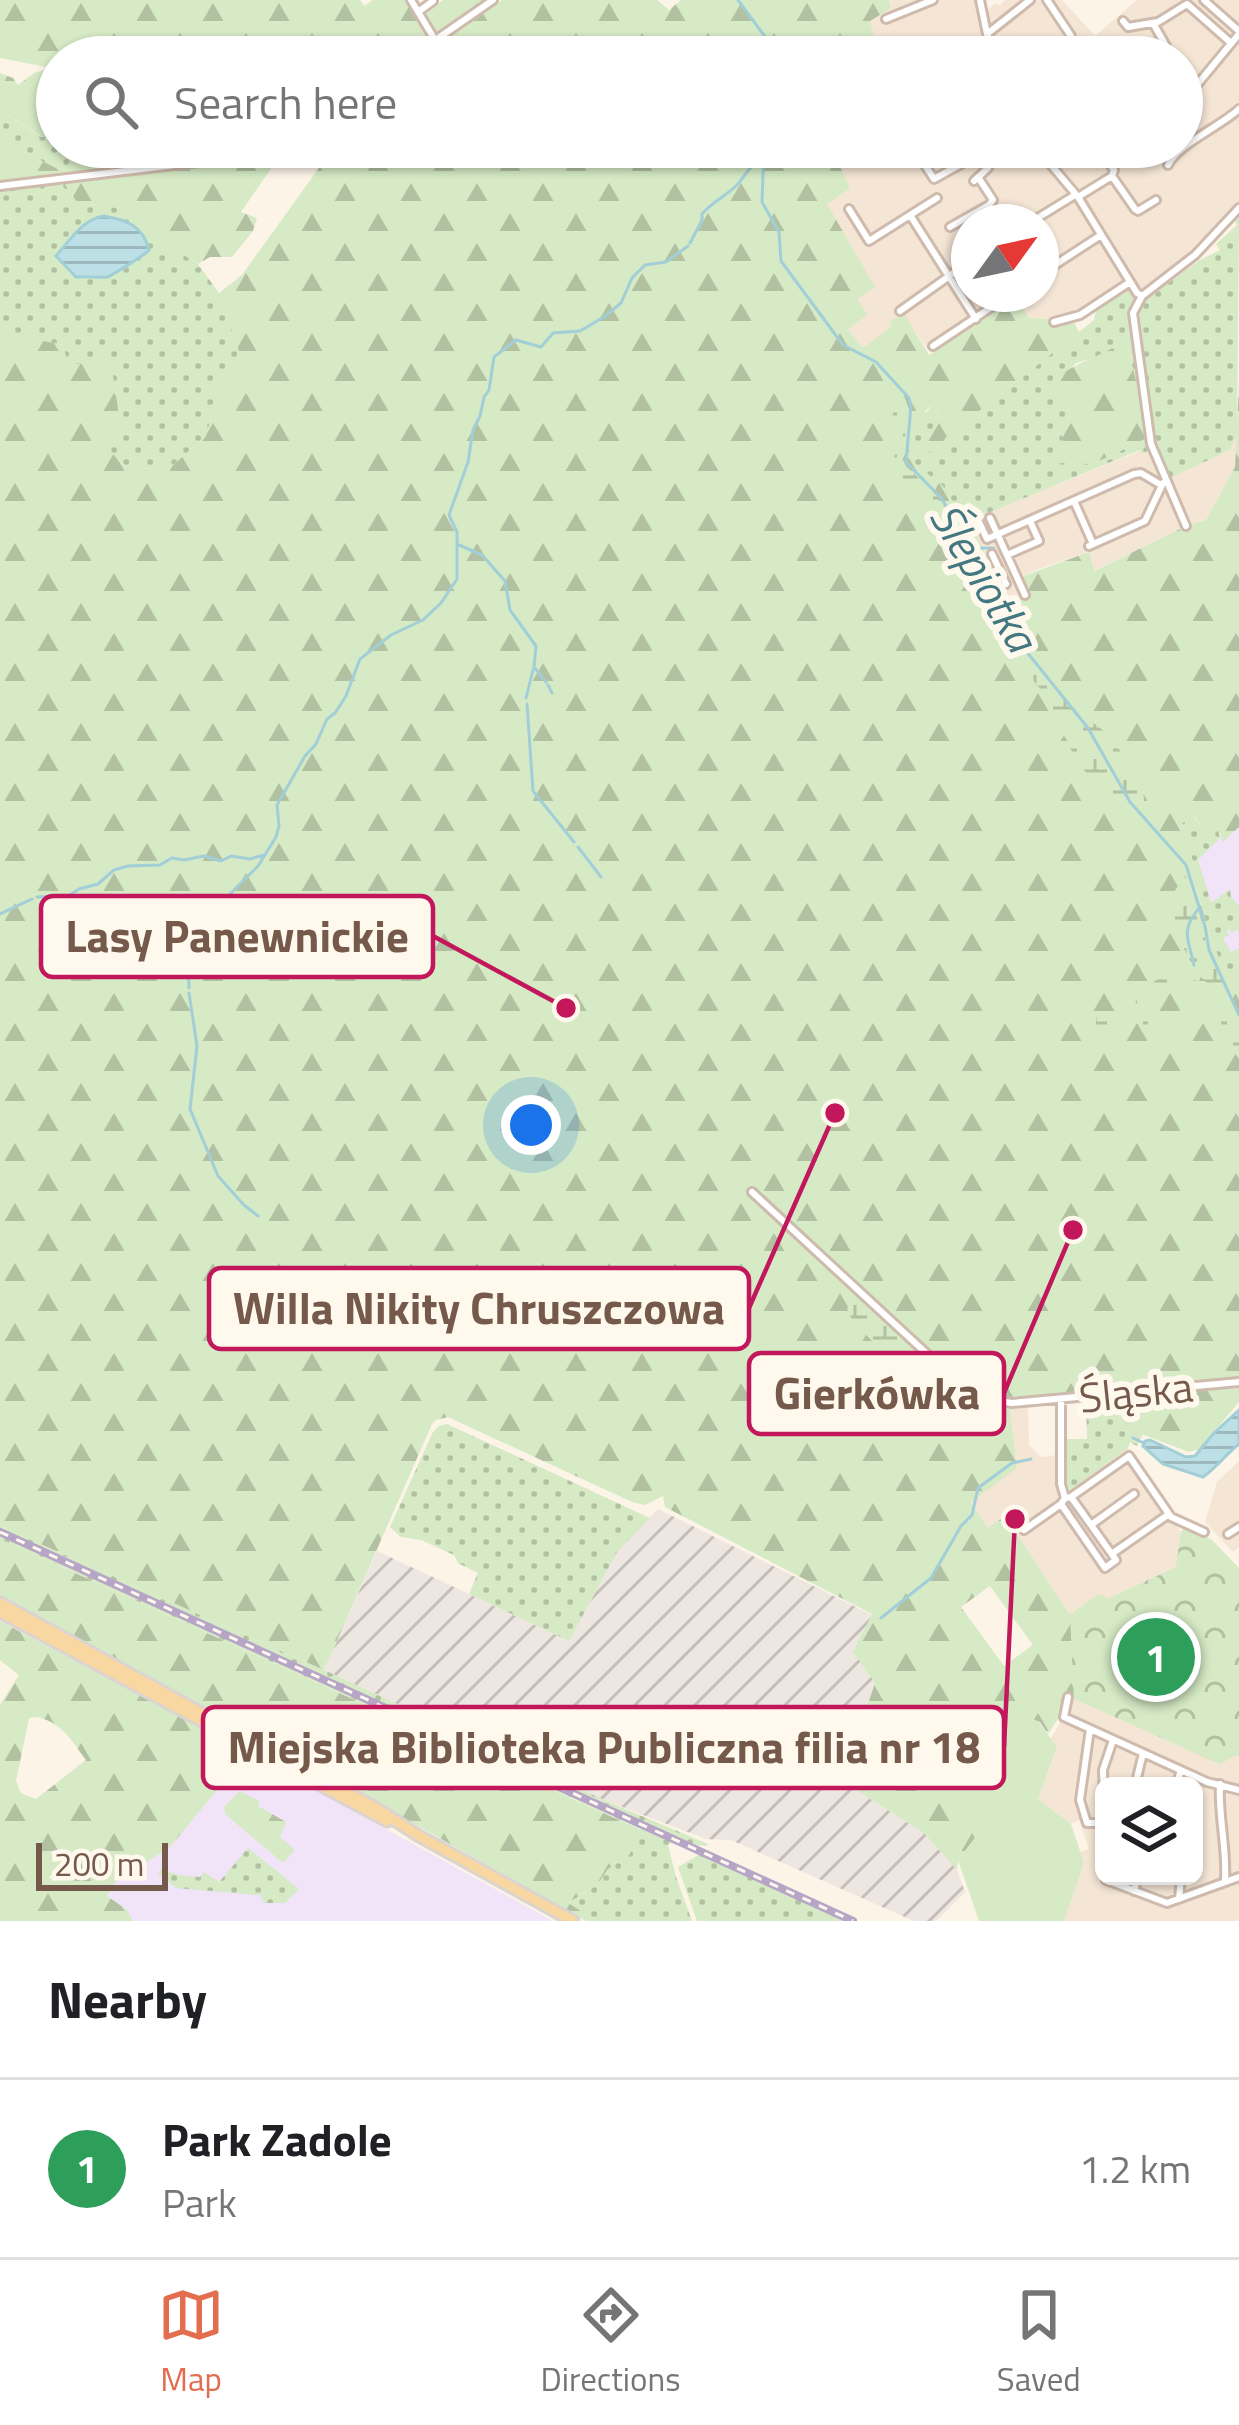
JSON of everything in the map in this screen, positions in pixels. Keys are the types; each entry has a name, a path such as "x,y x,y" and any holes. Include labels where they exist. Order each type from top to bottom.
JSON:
{"main road":[{"path":"0,1607 379,1810 573,1921"}],"street":[{"path":"411,0 433,36"},
{"path":"441,36 493,0"},
{"path":"886,20 933,0"},
{"path":"980,0 987,34 1030,0"},
{"path":"1047,0 1071,36"},
{"path":"1203,78 1239,33 1204,0"},
{"path":"418,12 433,2"},
{"path":"1123,21 1128,27 1153,23 1185,2 1231,44"},
{"path":"1153,23 1160,36"},
{"path":"1203,134 1239,109"},
{"path":"0,185 146,168"},
{"path":"927,168 934,178 951,168"},
{"path":"950,227 993,200 976,179 991,168"},
{"path":"1054,168 1142,296"},
{"path":"1059,206 1112,176 1113,168"},
{"path":"1112,176 1138,211 1156,200"},
{"path":"849,209 869,241 937,198"},
{"path":"1186,526 1164,483 1150,440 1133,313 1142,296 1196,255 1239,208"},
{"path":"910,215 976,319"},
{"path":"1059,262 1101,235"},
{"path":"900,311 951,275"},
{"path":"1054,322 1080,315 1130,282"},
{"path":"933,346 986,312"},
{"path":"980,522 987,539 1134,474 1164,483"},
{"path":"1073,501 1091,545 1144,521 1164,483"},
{"path":"990,518 1025,595"},
{"path":"1007,555 1039,541 1030,521"},
{"path":"992,554 1004,581 1015,572"},
{"name":"Śląska","path":"752,1192 976,1396 1002,1403 1239,1382"},
{"path":"1061,1399 1061,1484 1066,1500 1106,1568 1116,1561 1066,1500"},
{"path":"1024,1530 1130,1456 1170,1515 1204,1532"},
{"path":"1090,1525 1134,1494"},
{"path":"1111,1554 1170,1515"},
{"path":"1228,1534 1239,1527"},
{"path":"1069,1697 1064,1717 1207,1782 1239,1790"},
{"path":"1090,1729 1080,1800 1087,1822 1095,1822"},
{"path":"1103,1777 1113,1740"},
{"path":"1137,1777 1143,1753"},
{"path":"1178,1777 1180,1770"},
{"path":"1220,1784 1226,1880"},
{"path":"1122,1885 1167,1903 1239,1877"},
{"path":"1134,1891 1136,1885"},
{"path":"1179,1899 1180,1885"}],"shaded area":[{"path":"889,0 977,0 980,16 1005,0 1062,0 1095,36 873,36 869,21 891,8"},
{"path":"1137,0 1239,0 1239,208 1195,255 1142,296 1129,282 1080,315 1054,322 1029,318 1025,312 1059,312 1059,204 951,204 951,312 984,312 928,350 902,313 863,349 848,330 856,299 826,204 850,188 841,168 1203,168 1203,36 1095,36"},
{"path":"1237,435 1235,467 1206,520 1189,525 1168,479 1230,450"},
{"path":"1150,447 1182,528 1093,571 1088,552 1038,569 1023,576 1030,595 1009,601 968,521"},
{"path":"1239,816 1239,972 1230,960 1198,859"},
{"path":"1028,1408 1029,1445 1041,1457 1057,1455 1058,1498 1128,1448 1181,1532 1176,1567 1108,1599 1099,1594 1070,1615 1005,1517 988,1528 971,1501 1017,1468 1010,1409"},
{"path":"1239,1461 1239,1547 1233,1552 1205,1522 1217,1482"},
{"path":"658,1509 872,1615 875,1683 842,1781 924,1833 957,1870 965,1892 936,1921 914,1921 731,1840 706,1839 604,1800 324,1670 377,1551 569,1641 617,1552"},
{"path":"1074,1699 1220,1764 1239,1756 1239,1921 1064,1921 1084,1863 1079,1852 1089,1849 1079,1820 1071,1824 1038,1799 1057,1748 1050,1740"},
{"path":"248,1753 553,1921 101,1921 97,1911 116,1882 170,1847"}],"green space":[{"path":"0,0 360,0 364,6 373,0 405,0 418,21 443,0 487,0 437,36 36,36 36,65 0,58"},
{"path":"502,0 657,0 669,10 681,0 889,0 891,8 870,21 874,36 451,36"},
{"path":"0,73 18,85 34,73 36,133 0,110"},
{"path":"0,110 36,134 36,158 4,142 0,147"},
{"path":"4,142 36,158 36,168 60,170 271,168 241,212 257,218 253,231 232,257 210,257 198,264 151,234 131,214 108,205 78,204 63,181 7,192 0,201 0,147"},
{"path":"319,168 841,168 850,188 827,204 875,287 857,299 867,314 848,330 863,348 903,312 929,355 995,312 1025,312 1029,318 1050,319 1051,326 1073,320 1079,332 944,439 935,454 926,451 925,441 938,422 937,401 925,411 925,424 909,431 907,457 943,486 964,536 976,535 1009,601 1029,595 1023,576 1089,552 1094,571 1206,520 1235,467 1239,382 1239,827 1223,842 1218,830 1201,826 1195,817 1182,823 1213,945 1239,1000 1239,1379 999,1400 970,1390 857,1287 854,1291 974,1400 1010,1409 1017,1468 971,1502 988,1528 1005,1516 1070,1615 1099,1594 1108,1599 1176,1567 1185,1527 1239,1568 1239,1756 1220,1764 1066,1695 1048,1734 1034,1720 945,1779 978,1834 958,1860 957,1870 924,1833 842,1781 875,1683 853,1652 872,1614 665,1507 663,1496 645,1505 632,1502 448,1417 432,1424 324,1670 0,1526 0,332 63,345 68,364 111,363 123,442 108,445 120,461 141,469 170,468 206,436 221,385 236,371 240,354 219,293 242,275","holes":["990,1586 1033,1645 1004,1666 961,1607"]},
{"path":"63,181 78,204 108,205 132,214 151,234 198,264 219,293 241,355 236,371 221,385 206,436 170,468 133,468 119,461 107,444 123,441 67,364 63,345 0,332 0,201 6,192","holes":["94,218 134,260 103,278 69,271 57,256"]},
{"path":"1239,215 1237,435 1230,450 1168,479 1154,443 1137,306 1220,250 1216,244 1237,225 1234,220"},
{"path":"1128,285 1137,299 1131,313 1143,400 1128,348 1117,345 1076,363 1053,386 1071,415 1059,428 1075,462 1093,464 1147,438 1150,449 969,521 976,535 964,536 948,497 907,457 909,431 937,400 944,439 1094,320 1097,307"},
{"path":"1118,345 1128,348 1147,438 1093,464 1056,463 1055,457 1067,446 1058,428 1071,415 1054,381"},
{"path":"889,381 909,409 902,458 906,466 936,495 1021,651 1057,695 1109,735 1143,783 1144,801 1138,814 1155,835 1127,820 1078,763 1039,687 999,642 981,610 978,594 958,562 946,557 939,534 892,468 899,434 885,432 861,412 883,421 891,419 899,400 885,382"},
{"path":"1194,817 1201,826 1218,830 1220,838 1198,860 1211,903 1230,889 1239,906 1239,932 1229,929 1223,938 1231,952 1239,948 1239,1000 1213,945 1196,887 1182,823"},
{"path":"1185,876 1192,881 1207,946 1239,1018 1239,1059 1225,1039 1213,989 1201,977 1157,996 1147,1028 1137,1023 1120,1031 1096,1027 1096,1017 1108,1019 1134,1011 1140,991 1191,963 1177,933 1172,895"},
{"path":"856,1301 880,1314 901,1336 913,1350 906,1359 893,1363 852,1320 847,1308"},
{"path":"1239,1388 1239,1402 1199,1449 1189,1452 1123,1431 1118,1415 1164,1407 1180,1392"},
{"path":"1100,1400 1118,1415 1123,1431 1143,1434 1137,1446 1130,1442 1070,1490 1065,1482 1065,1439 1087,1439 1086,1401"},
{"path":"447,1424 650,1518 617,1552 569,1641 469,1594 478,1573 458,1563 454,1555 401,1537 390,1527 433,1432"},
{"path":"0,1526 708,1844 697,1847 0,1530"},
{"path":"1185,1527 1212,1540 1239,1568 1239,1756 1220,1764 1074,1699 1070,1615 1099,1594 1108,1599 1176,1567"},
{"path":"0,1535 697,1852 668,1845 692,1921 597,1921 567,1904 597,1885 608,1869 629,1855 640,1829 0,1539"},
{"path":"0,1539 641,1830 629,1855 608,1869 597,1885 568,1903 597,1921 586,1921 0,1596"},
{"path":"0,1621 248,1753 170,1847 116,1882 107,1896 127,1910 133,1921 0,1921 0,1705 19,1675 0,1660","holes":["38,1717 66,1734 86,1760 36,1799 21,1793 16,1781 29,1718"]},
{"path":"1034,1720 1057,1747 1038,1799 1071,1824 1084,1863 1064,1921 979,1921 958,1860 978,1834 945,1779"},
{"path":"240,1791 286,1822 280,1837 295,1850 283,1863 225,1814 224,1807"},
{"path":"248,1848 299,1889 285,1903 264,1903 260,1895 176,1888 158,1873 163,1868 200,1877 204,1872 219,1882"},
{"path":"700,1854 847,1921 697,1921 678,1867"}],"water":[{"path":"104,216 133,226 149,250 107,277 76,277 56,256 83,226"},
{"path":"1239,1410 1239,1444 1203,1477 1163,1464 1143,1446 1150,1440 1186,1457 1195,1456"}],"waterway":[{"name":"Ślepiotka","path":"738,0 765,36"},
{"path":"690,243 702,214 751,168"},
{"name":"Ślepiotka","path":"763,168 762,202 779,232 781,261 843,345 876,362 909,398 906,462 942,499 1022,646 1088,728 1130,802 1186,865 1209,950 1239,1015"},
{"path":"189,988 188,961 199,934 219,905 258,866 276,837 277,805 327,719 346,696 360,659 391,635 423,620 457,579 457,532 449,515 489,390 494,357 516,340 541,347 553,333 580,331 621,303 632,278 645,265 666,262 688,246"},
{"path":"459,545 482,555 505,581 510,610 536,646 534,667 546,682"},
{"path":"972,548 994,548"},
{"path":"526,698 533,670"},
{"path":"548,685 552,693"},
{"path":"527,704 533,791 574,842"},
{"path":"578,847 601,877"},
{"path":"37,897 68,896 128,866 160,865 172,858 204,856 221,861 264,855"},
{"path":"0,914 32,899"},
{"path":"1194,965 1188,928 1200,907"},
{"path":"189,993 197,1046 190,1109 218,1176 243,1204"},
{"path":"244,1205 258,1216"},
{"path":"1133,1438 1144,1443"},
{"path":"881,1618 931,1578 972,1515 978,1488 1012,1463 1031,1459"}],"railway":[{"path":"0,1532 853,1921"}],"place":[{"name":"Lasy Panewnickie","path":"566,1008"},
{"name":"Willa Nikity Chruszczowa","path":"835,1113"},
{"name":"Gierkówka","path":"1073,1230"},
{"name":"Miejska Biblioteka Publiczna filia nr 18","path":"1015,1519"},
{"name":"Park Zadole","path":"1156,1657"}]}
